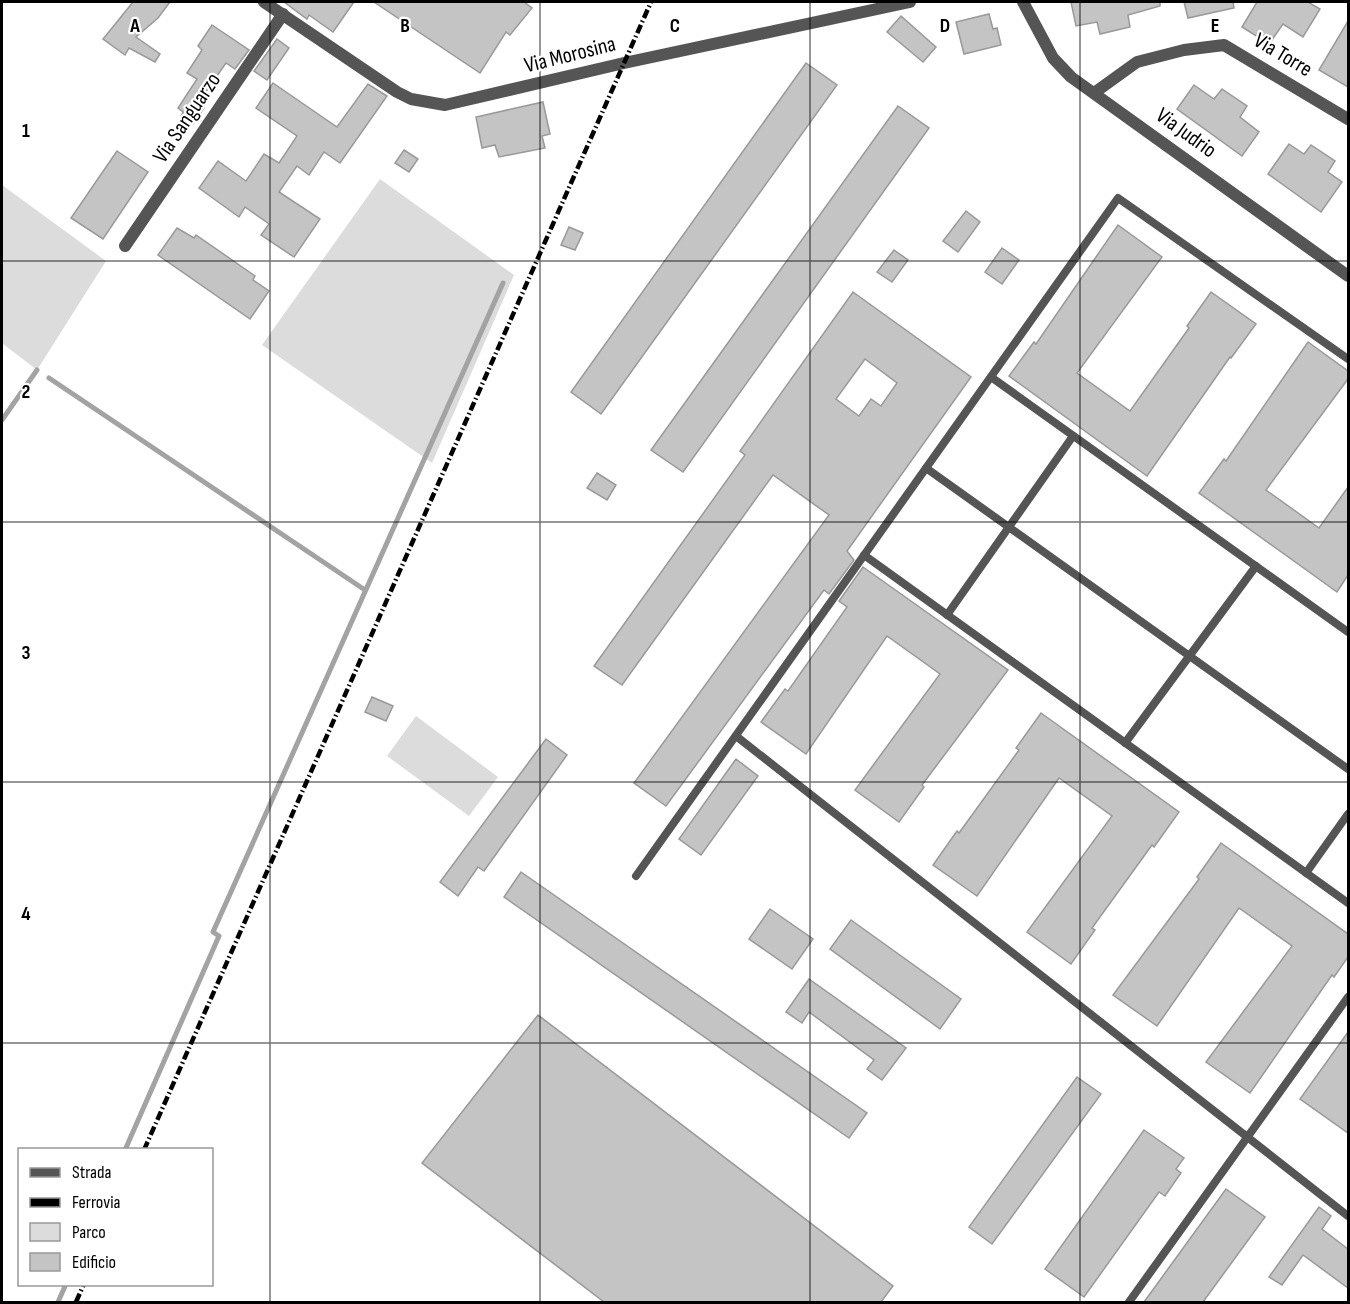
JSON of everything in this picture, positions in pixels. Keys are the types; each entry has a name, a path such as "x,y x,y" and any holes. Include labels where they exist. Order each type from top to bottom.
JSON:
{"street":[{"name":"Via Morosina","path":"264,2 397,92 411,99 446,105 624,63 910,2"},
{"name":"Via Judrio","path":"1023,2 1046,46 1062,69 1348,276"},
{"name":"Via Sanguarzo","path":"125,246 283,14"},
{"name":"Via Torre","path":"1094,93 1137,62 1184,50 1224,45 1348,119"}],"lane":[{"path":"636,876 1118,198 1348,359"},
{"path":"991,377 1348,632"},
{"path":"947,615 1073,436"},
{"path":"926,468 1348,769"},
{"path":"864,555 1348,903"},
{"path":"1125,743 1256,566"},
{"path":"736,736 1348,1216"},
{"path":"1306,873 1348,814"},
{"path":"1129,1302 1348,998"}],"green space":[{"path":"380,179 514,275 432,463 262,345"},
{"path":"2,185 106,261 37,370 2,343"},
{"path":"416,716 498,777 469,816 387,756"}],"building":[{"path":"133,2 170,2 158,18 136,37 160,54 155,62 129,48 125,55 103,39"},
{"path":"284,2 354,2 333,32 309,15 307,19"},
{"path":"374,2 524,2 532,8 510,35 506,32 480,73"},
{"path":"1071,2 1160,2 1160,6 1128,15 1130,27 1100,34 1097,22 1076,26"},
{"path":"1184,2 1233,2 1234,8 1188,18"},
{"path":"1257,2 1308,2 1320,9 1303,37 1283,24 1269,44 1242,27"},
{"path":"989,14 993,29 997,28 1001,45 964,54 956,22"},
{"path":"901,16 936,47 923,62 887,32"},
{"path":"1348,21 1348,87 1319,70"},
{"path":"212,25 249,50 235,69 226,63 198,103 204,108 193,124 181,116 183,112 178,108 197,79 187,73 202,50 198,46"},
{"path":"277,39 289,48 267,80 254,71"},
{"path":"806,63 837,85 601,414 571,392"},
{"path":"273,83 337,127 368,84 387,96 340,163 324,152 309,175 297,166 279,192 320,219 294,257 261,235 269,224 245,207 239,217 199,188 218,161 246,181 264,154 279,163 297,136 256,108"},
{"path":"1194,85 1214,99 1222,89 1247,106 1240,117 1259,132 1242,156 1177,109"},
{"path":"543,102 550,134 542,136 545,148 499,157 495,145 482,148 476,117"},
{"path":"898,106 929,128 683,472 651,450"},
{"path":"1289,144 1304,154 1311,145 1335,161 1328,172 1342,182 1321,212 1268,174"},
{"path":"404,150 418,159 409,172 395,163"},
{"path":"117,151 148,172 103,239 71,218"},
{"path":"966,211 980,222 958,252 943,241"},
{"path":"1118,225 1162,257 1077,373 1130,411 1189,328 1187,326 1211,292 1256,324 1230,357 1147,476 1009,376 1034,342 1036,344"},
{"path":"569,227 583,233 575,250 561,245"},
{"path":"177,228 194,238 196,235 255,276 253,280 269,291 250,319 158,255"},
{"path":"1002,248 1019,260 1002,284 985,272"},
{"path":"894,250 908,260 892,282 877,272"},
{"path":"853,292 971,377 847,551 854,560 829,594 824,590 666,806 634,783 829,515 773,475 622,685 594,666 745,455 740,451","holes":["865,359 897,383 881,406 871,399 859,416 836,399"]},
{"path":"1308,342 1348,371 1348,379 1266,490 1319,528 1348,487 1348,575 1337,592 1199,493 1224,459 1226,461"},
{"path":"597,473 616,485 607,500 587,488"},
{"path":"863,567 1008,670 922,785 924,787 899,822 855,790 940,674 887,636 806,754 761,722 785,689 788,691 847,607 839,601"},
{"path":"372,697 393,706 386,721 365,712"},
{"path":"1041,713 1179,812 1092,928 1095,930 1071,964 1027,932 1112,816 1059,778 977,896 933,865 1019,750 1016,748"},
{"path":"546,739 567,755 484,871 478,867 458,896 440,882"},
{"path":"736,759 758,776 701,855 679,839"},
{"path":"1221,843 1348,934 1348,957 1334,977 1332,975 1250,1093 1206,1062 1292,946 1239,908 1157,1026 1113,995 1199,879 1197,877"},
{"path":"521,872 867,1113 849,1138 504,897"},
{"path":"770,909 813,939 792,969 749,939"},
{"path":"851,920 961,999 940,1029 830,949"},
{"path":"809,979 906,1048 882,1080 867,1069 874,1060 809,1012 802,1023 786,1012"},
{"path":"538,1015 893,1286 881,1302 604,1302 422,1163"},
{"path":"1348,1032 1348,1133 1300,1099"},
{"path":"1077,1077 1101,1094 992,1244 969,1227"},
{"path":"1144,1130 1184,1158 1176,1169 1181,1173 1165,1196 1159,1192 1084,1297 1045,1269"},
{"path":"1226,1189 1265,1217 1203,1302 1144,1302"},
{"path":"1319,1207 1331,1216 1322,1229 1348,1249 1348,1288 1303,1255 1282,1285 1269,1277"}],"waterway":[{"path":"126,1148 219,936 213,932 503,283"},
{"path":"2,420 37,370"},
{"path":"49,378 365,590"},
{"path":"58,1302 65,1286"}],"railway":[{"path":"145,1148 651,2"},
{"path":"76,1302 83,1286"}]}
